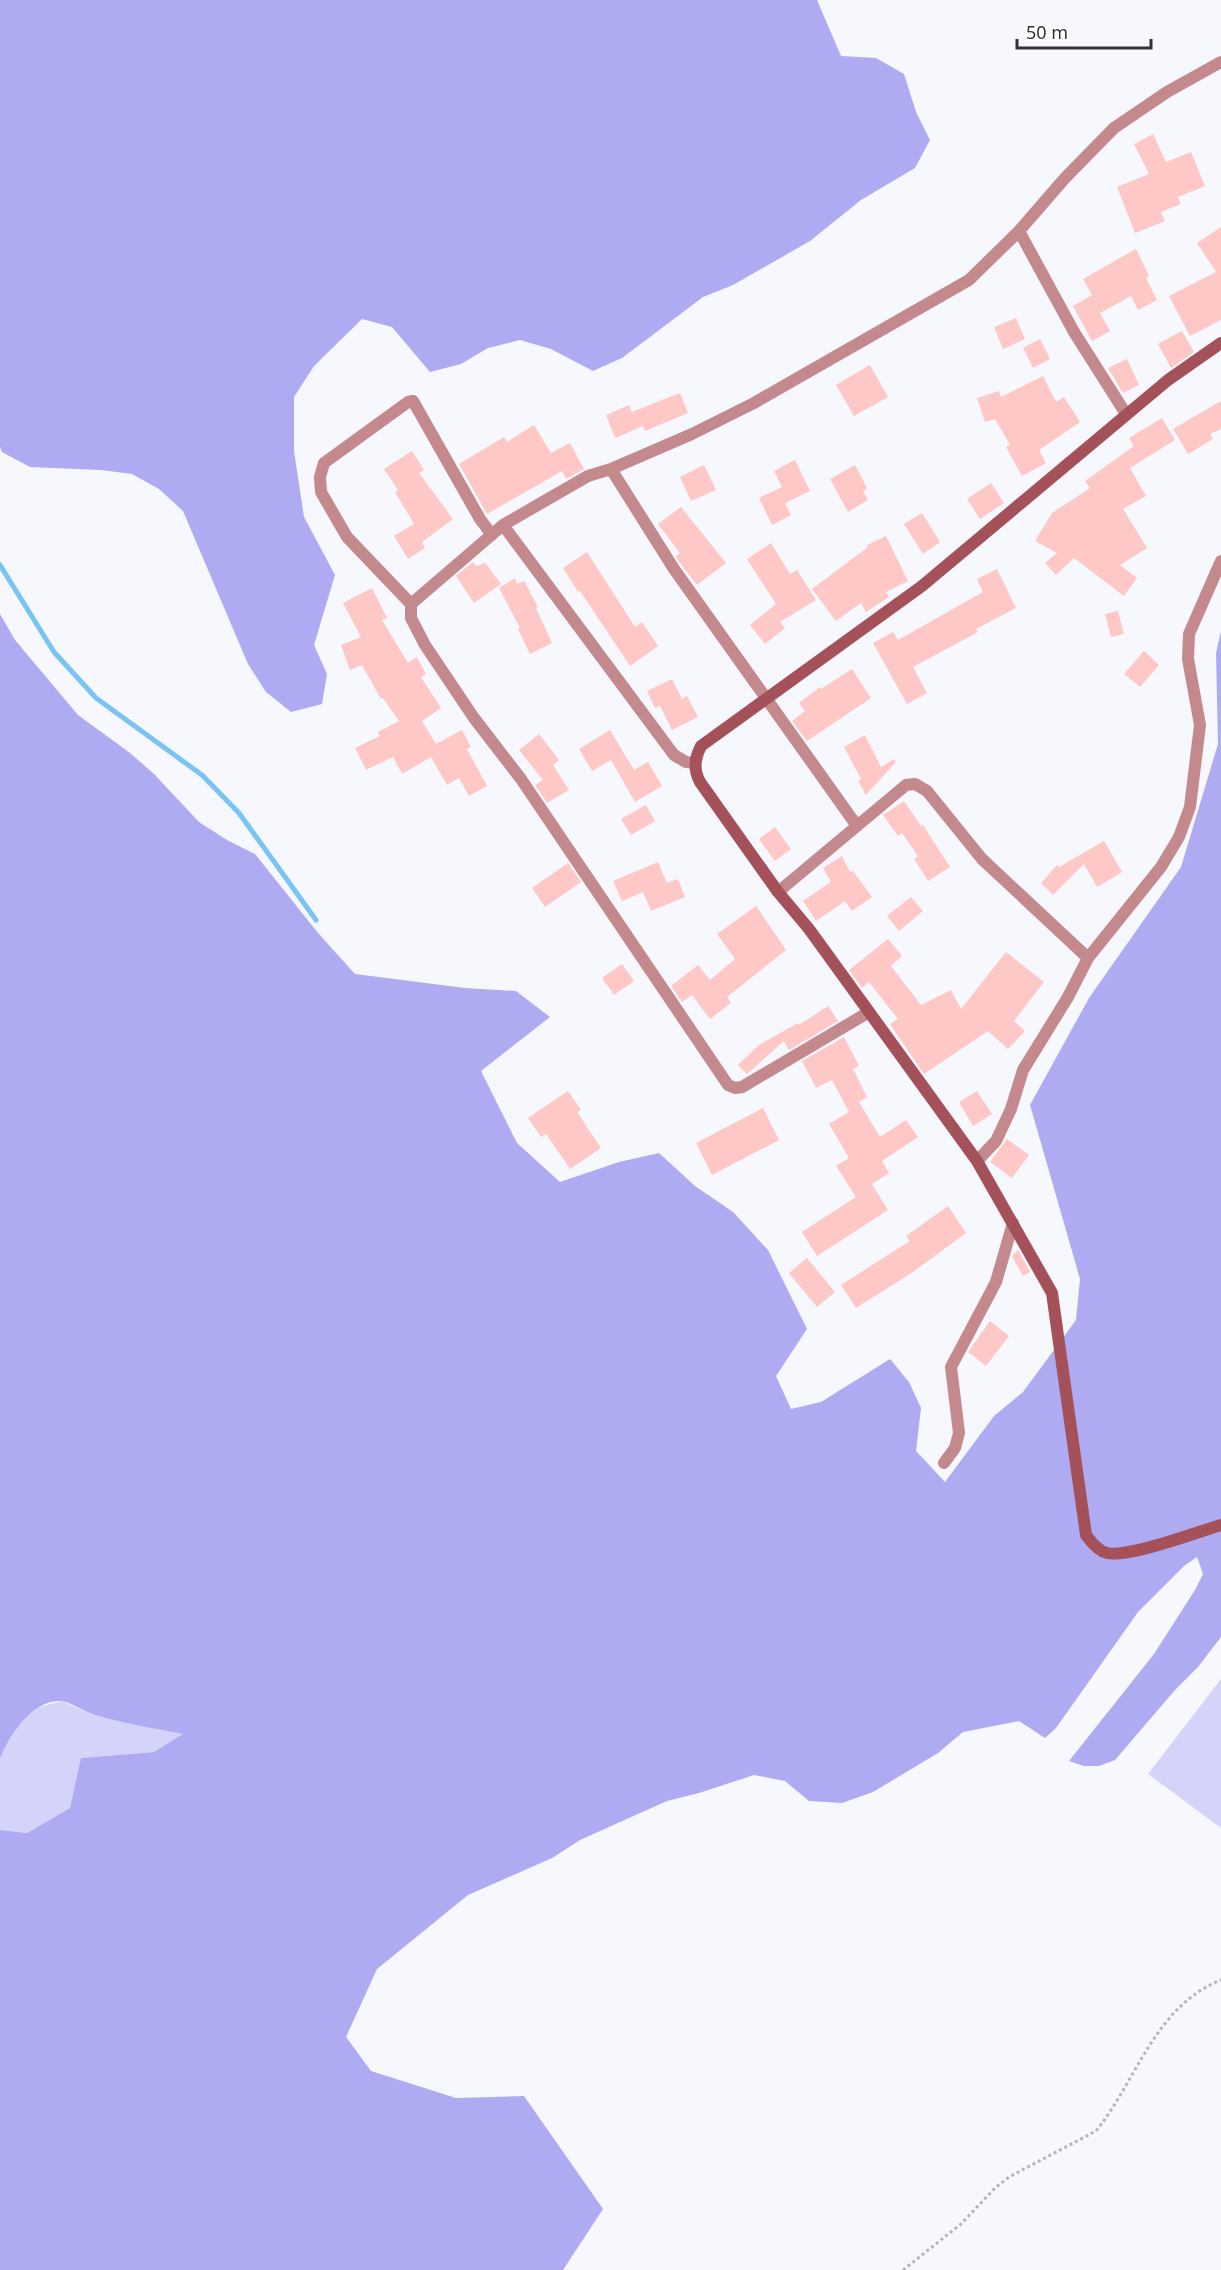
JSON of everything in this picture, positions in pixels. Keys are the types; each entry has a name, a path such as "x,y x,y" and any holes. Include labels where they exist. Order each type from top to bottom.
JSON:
{"main road":[{"path":"1221,343 1168,380 1126,414 922,586 701,746 695,763 699,782 977,1161 1053,1298 1086,1535 1091,1542 1109,1554 1138,1550 1221,1525"}],"street":[{"path":"411,604 503,525 588,476 611,469 692,434 754,403 969,280 1019,231 1065,178 1114,128 1167,92 1221,62"},
{"path":"1019,231 1074,332 1126,414"},
{"path":"492,535 480,519 413,401 408,402 324,463 320,477 321,492 347,537 411,604 411,618 425,645 474,718 521,779 728,1085 735,1088 742,1087 869,1012"},
{"path":"611,469 674,569 856,826"},
{"path":"503,525 674,755 686,762 695,763"},
{"path":"977,1161 996,1141 1011,1109 1023,1070 1068,997 1088,958 1161,867 1179,837 1190,807 1200,725 1188,659 1189,634 1221,561"},
{"path":"778,892 906,785 915,784 922,787 982,859 1088,958"},
{"path":"944,1463 955,1448 959,1433 951,1367 996,1282 1013,1223"}],"path":[{"path":"903,2270 960,2224 1009,2177 1096,2131 1106,2118 1139,2060 1178,2008 1190,1996 1221,1980"}],"shaded area":[{"path":"0,0 817,0 841,56 876,58 904,74 916,112 930,140 915,168 861,200 810,241 733,285 703,297 622,358 593,371 551,349 520,340 488,348 461,364 430,372 392,327 362,319 314,366 294,397 294,451 304,517 335,575 314,645 327,674 322,704 291,712 266,692 248,664 183,511 159,489 132,474 101,470 30,467 2,452 0,447"},
{"path":"0,614 15,640 78,715 130,753 154,774 199,822 255,854 318,933 355,974 465,988 516,991 550,1017 481,1071 517,1143 560,1182 619,1162 659,1153 695,1186 733,1212 768,1250 807,1329 776,1376 791,1409 821,1402 890,1359 909,1382 921,1408 916,1451 945,1482 994,1416 1023,1392 1076,1320 1080,1279 1030,1105 1089,998 1181,867 1218,744 1216,653 1221,631 1221,1637 1198,1667 1175,1690 1115,1760 1099,1766 1084,1766 1069,1761 1154,1654 1195,1590 1203,1574 1197,1557 1184,1566 1138,1612 1056,1728 1045,1738 1019,1721 963,1732 938,1753 873,1792 842,1803 809,1801 785,1781 754,1775 667,1801 580,1840 552,1858 468,1895 377,1969 346,2037 371,2071 456,2098 524,2096 603,2209 563,2270 0,2270 0,1830 27,1833 70,1808 81,1758 154,1752 183,1734 88,1713 61,1701 51,1702 32,1712 23,1721 15,1730 0,1759"},
{"path":"1221,1679 1221,1828 1148,1774"},
{"path":"62,1701 90,1714 184,1734 154,1752 82,1758 70,1808 27,1833 0,1830 0,1759 2,1752 16,1728 30,1714 43,1706"}],"building":[{"path":"1153,134 1166,162 1191,152 1205,186 1178,197 1181,204 1161,212 1165,221 1135,233 1117,187 1149,174 1134,144"},
{"path":"1221,227 1221,320 1190,336 1169,296 1216,272 1197,243"},
{"path":"1136,249 1157,300 1138,310 1131,296 1100,313 1110,331 1092,341 1073,306 1092,295 1083,279"},
{"path":"1016,318 1025,339 1003,349 994,327"},
{"path":"1182,331 1194,352 1171,368 1158,344"},
{"path":"1040,339 1050,359 1033,368 1023,348"},
{"path":"1127,359 1139,385 1123,393 1108,368"},
{"path":"870,365 888,397 854,416 836,385"},
{"path":"1043,376 1056,402 1064,397 1080,422 1039,450 1046,463 1022,476 1006,447 1010,445 995,419 985,422 977,398 999,391 1001,397"},
{"path":"680,393 688,413 645,431 643,426 615,438 606,415 629,405 632,412"},
{"path":"1221,401 1221,429 1210,434 1213,439 1188,454 1173,429"},
{"path":"1162,418 1175,440 1130,468 1146,496 1123,509 1147,548 1120,565 1137,578 1124,596 1074,558 1056,575 1045,563 1057,553 1035,541 1052,513 1090,488 1085,481 1134,446 1129,438"},
{"path":"534,425 551,453 570,443 584,469 566,479 562,471 487,514 459,464 504,437 507,442"},
{"path":"412,451 424,470 419,473 453,519 422,542 425,548 408,559 394,536 414,524 395,492 398,490 384,469"},
{"path":"795,460 810,491 785,503 791,515 772,525 759,498 782,487 774,471"},
{"path":"704,465 716,490 691,501 680,477"},
{"path":"855,465 867,488 863,491 868,500 848,512 830,479"},
{"path":"991,483 1004,503 980,519 967,499"},
{"path":"681,507 726,563 697,585 677,559 676,556 680,553 658,524"},
{"path":"922,513 940,542 923,554 904,524"},
{"path":"886,536 908,581 886,592 889,597 866,612 861,603 836,621 812,589 868,547 867,545"},
{"path":"771,543 790,574 797,570 816,600 780,622 785,628 765,644 750,625 776,604 747,559"},
{"path":"587,552 635,627 642,622 658,646 630,666 563,568"},
{"path":"473,562 476,566 485,563 501,584 474,603 456,576"},
{"path":"997,569 1016,608 976,629 978,632 913,667 927,693 907,704 873,643 893,632 898,640 983,592 977,579"},
{"path":"515,578 517,584 524,581 538,607 536,608 552,643 530,654 518,629 520,628 499,588"},
{"path":"372,588 387,618 382,620 408,663 417,657 426,674 421,677 441,708 422,721 436,744 462,730 471,747 467,749 487,786 469,796 459,778 447,785 431,757 402,774 393,757 366,770 355,748 380,736 378,732 399,721 383,698 381,699 362,665 350,670 341,645 361,637 343,603"},
{"path":"1118,611 1124,634 1111,637 1105,614"},
{"path":"1144,651 1159,665 1140,687 1124,674"},
{"path":"852,669 871,698 807,741 792,721 805,711 799,703 820,687 821,689"},
{"path":"672,679 682,699 687,696 698,717 672,730 660,706 655,708 647,691"},
{"path":"610,730 634,770 648,762 662,786 635,802 611,760 592,771 579,749"},
{"path":"539,734 559,760 553,765 569,790 547,803 535,785 543,780 519,750"},
{"path":"865,735 881,767 894,759 896,762 866,795 858,781 861,779 844,747"},
{"path":"904,801 921,826 923,825 950,867 928,881 914,859 918,856 902,833 898,836 883,815"},
{"path":"646,805 655,821 631,835 621,819"},
{"path":"775,827 791,849 775,861 759,839"},
{"path":"1104,841 1122,872 1097,887 1084,864 1053,895 1041,883 1057,865 1059,867"},
{"path":"842,856 850,872 853,871 872,897 852,911 845,901 816,921 803,901 831,882 823,868"},
{"path":"658,862 667,883 678,879 685,897 651,911 643,892 622,901 613,881"},
{"path":"568,863 581,882 545,907 532,888"},
{"path":"911,897 923,911 899,931 887,916"},
{"path":"756,906 786,950 727,997 731,1003 710,1019 692,995 682,1002 671,986 698,965 710,980 735,959 717,934"},
{"path":"888,939 902,956 891,966 921,1005 951,990 961,1009 1006,952 1044,982 1014,1021 1025,1031 1008,1049 988,1031 924,1074 890,1024 898,1019 869,982 862,988 849,970"},
{"path":"622,964 634,981 614,995 602,978"},
{"path":"828,1006 838,1021 789,1050 784,1041 747,1074 738,1065 759,1045 798,1023 799,1025"},
{"path":"844,1037 859,1066 853,1069 867,1097 859,1102 880,1137 906,1120 918,1137 882,1161 889,1173 872,1184 888,1210 817,1256 802,1232 856,1197 836,1166 849,1158 829,1124 849,1112 832,1080 816,1088 802,1061"},
{"path":"568,1091 581,1110 577,1112 601,1148 570,1169 546,1134 541,1137 528,1118"},
{"path":"977,1091 992,1114 973,1126 959,1102"},
{"path":"763,1108 779,1140 712,1175 696,1143"},
{"path":"1007,1139 1029,1155 1012,1178 990,1162"},
{"path":"948,1206 966,1233 913,1272 856,1308 841,1285 910,1241 906,1236"},
{"path":"1018,1250 1030,1272 1023,1276 1012,1256"},
{"path":"807,1258 835,1292 817,1307 789,1273"},
{"path":"990,1321 1009,1336 986,1366 968,1352"}],"waterway":[{"path":"0,565 54,652 96,698 202,775 239,813 316,920"}]}
